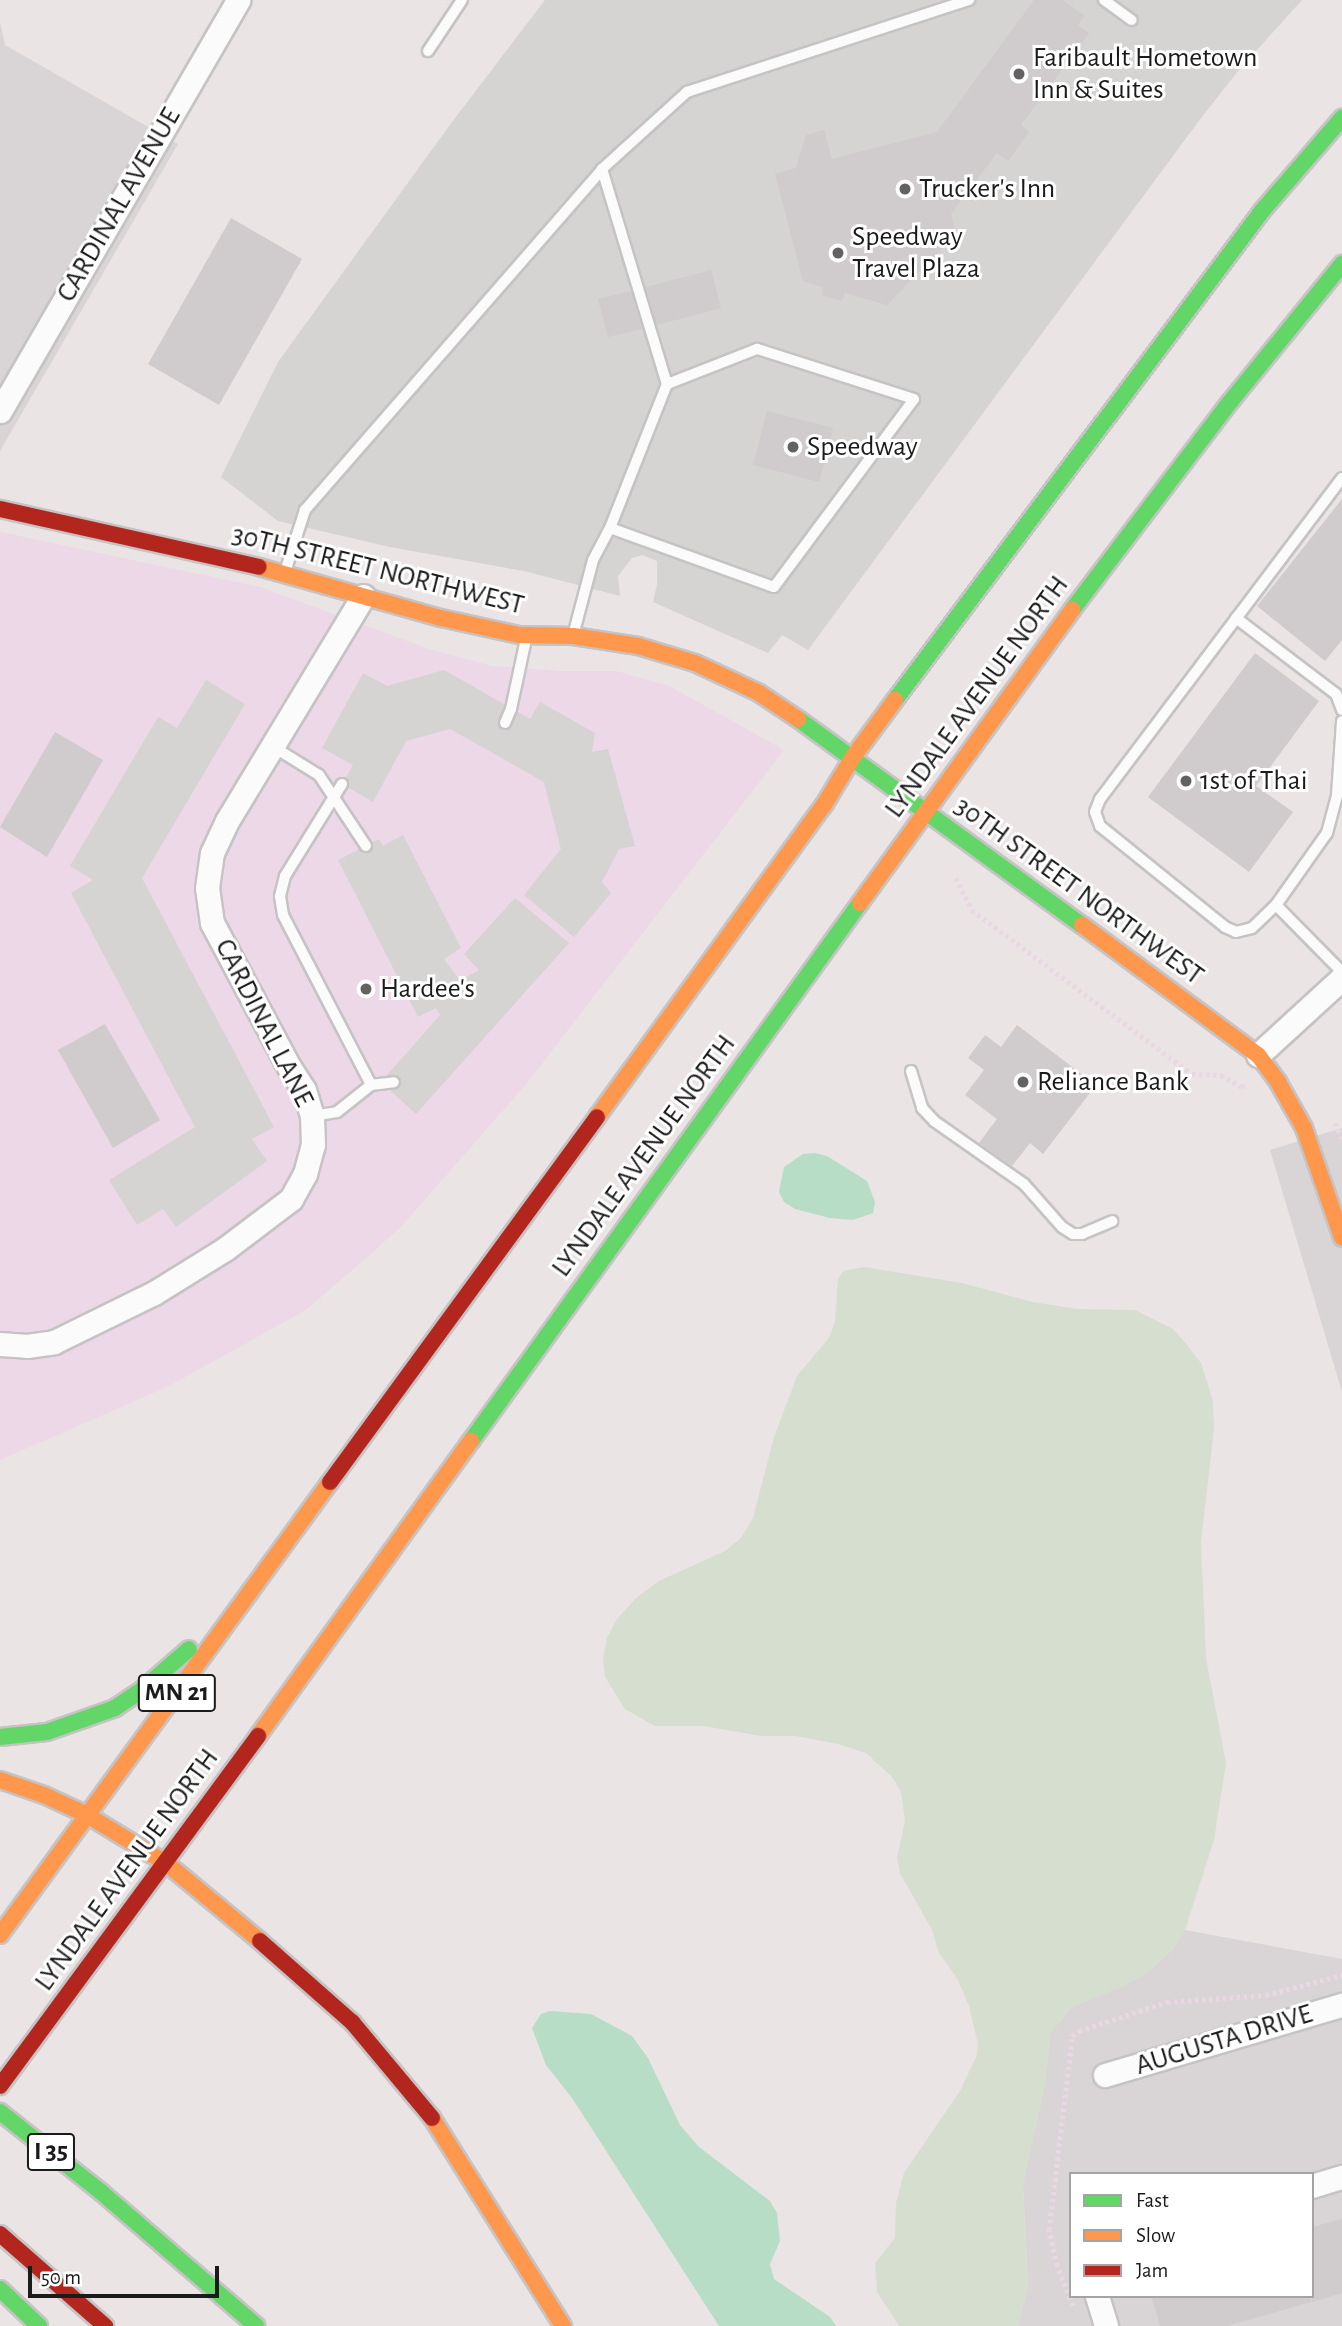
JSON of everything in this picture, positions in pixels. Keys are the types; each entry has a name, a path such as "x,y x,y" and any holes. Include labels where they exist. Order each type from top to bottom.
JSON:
{"main road":[{"path":"0,1737 47,1732 115,1708 178,1660 267,1570 816,816 853,757 1262,211 1342,118"},
{"name":"LYNDALE AVENUE NORTH","path":"0,2086 166,1863 1076,604 1230,402 1342,264"},
{"name":"30TH STREET NORTHWEST","path":"0,509 126,534 285,572 441,618 526,636 573,636 638,646 695,663 759,693 927,811 1263,1062 1304,1128 1342,1238"},
{"name":"MN 21","path":"0,1934 267,1570"},
{"path":"0,1780 44,1795 87,1815 166,1863 301,1974 352,2022 438,2123 563,2326"},
{"name":"I 35","path":"0,2112 101,2192 256,2326"},
{"path":"0,2234 105,2326"},
{"path":"0,2289 38,2326"}],"street":[{"name":"CARDINAL AVENUE","path":"0,411 238,0"},
{"name":"CARDINAL LANE","path":"0,1343 27,1346 54,1342 154,1293 225,1249 291,1199 305,1174 313,1145 312,1116 304,1090 212,923 207,888 212,853 227,821 363,596"},
{"path":"1263,1062 1342,978"},
{"name":"AUGUSTA DRIVE","path":"1105,2076 1342,2004"},
{"path":"1314,2185 1342,2177"},
{"path":"1098,2298 1106,2326"}],"lane":[{"path":"428,51 462,0"},
{"path":"285,572 304,510 601,169 687,92 969,0"},
{"path":"1104,0 1132,20"},
{"path":"573,636 593,560 610,528 667,384 601,169"},
{"path":"610,528 774,587 914,399 757,349 667,384"},
{"path":"1342,478 1100,799 1095,812 1100,826 1225,927 1236,932 1252,928 1276,905 1327,833 1337,795 1342,721"},
{"path":"1236,618 1336,694 1342,710"},
{"path":"505,723 511,709 526,636"},
{"path":"272,746 319,775 366,846"},
{"path":"342,784 285,876 281,905 283,915 371,1085"},
{"path":"1276,905 1342,972"},
{"path":"911,1071 919,1099 934,1121 1024,1184 1062,1227 1073,1234 1082,1234 1112,1221"},
{"path":"312,1116 337,1112 371,1085 394,1082"}],"path":[{"path":"956,878 972,910 1192,1074 1221,1075 1242,1087 1263,1062"}],"shaded area":[{"path":"545,0 1302,0 1238,71 1198,122 808,650 782,635 768,653 653,602 657,584 657,561 642,555 632,558 618,576 620,596 524,571 390,547 278,521 221,477 278,362 452,122"},
{"path":"0,22 5,45 178,144 0,451"},
{"path":"0,532 260,587 432,650 492,666 559,671 616,671 669,686 784,750 527,1083 399,1229 306,1310 167,1387 0,1460"},
{"path":"444,670 530,719 540,702 595,733 592,752 608,749 635,846 619,849 602,882 611,893 574,937 524,895 561,849 544,782 450,729 406,741 373,802 342,784 353,765 322,748 363,673 387,686"},
{"path":"206,680 245,704 142,878 274,1127 252,1139 267,1161 176,1227 163,1209 137,1225 109,1180 195,1127 71,893 93,880 70,866 158,717 177,728"},
{"path":"403,835 461,948 444,959 460,981 479,970 464,954 515,898 569,943 416,1114 381,1082 440,1015 436,1008 418,1017 338,860 379,839 383,846"},
{"path":"1342,1128 1342,1392 1270,1150"},
{"path":"803,1154 827,1156 867,1181 875,1202 873,1213 853,1220 830,1218 795,1209 784,1202 779,1192 784,1167"},
{"path":"864,1267 962,1283 1033,1302 1077,1309 1135,1310 1173,1329 1187,1345 1201,1363 1213,1401 1214,1429 1201,1542 1206,1658 1226,1763 1214,1840 1185,1930 1171,1951 1150,1971 1124,1986 1071,2008 1051,2033 1045,2086 1023,2185 1028,2286 1018,2326 899,2326 877,2292 875,2263 895,2238 896,2203 904,2173 960,2091 977,2055 978,2044 969,2006 957,1978 939,1953 932,1930 900,1873 897,1858 905,1821 901,1792 893,1778 866,1753 838,1744 796,1736 761,1736 704,1726 655,1726 625,1709 605,1677 603,1658 607,1638 617,1619 636,1598 659,1581 725,1551 741,1538 753,1518 774,1437 797,1376 829,1338 835,1322 838,1279 843,1271"},
{"path":"1185,1930 1342,1959 1342,2326 1018,2326 1028,2286 1023,2185 1050,2033 1071,2008 1171,1951"},
{"path":"550,2011 591,2014 632,2036 648,2058 680,2125 699,2147 770,2201 777,2213 780,2241 770,2264 774,2279 830,2317 836,2326 719,2326 572,2098 546,2065 532,2028 541,2014"}],"building":[{"path":"1034,0 1063,0 1085,16 1078,25 1089,33 1021,125 1029,132 1008,161 997,153 951,214 956,234 887,305 845,293 842,301 821,295 823,287 803,281 775,174 796,168 806,135 824,130 832,159 937,132"},
{"path":"231,218 302,259 219,405 148,364"},
{"path":"711,270 721,308 657,325 646,287"},
{"path":"631,291 642,329 608,337 598,299"},
{"name":"Speedway","path":"767,411 833,428 819,482 753,465"},
{"path":"1342,499 1342,640 1325,661 1257,606"},
{"path":"1255,653 1319,701 1256,786 1293,812 1249,872 1148,797"},
{"path":"55,732 103,760 47,857 0,827"},
{"path":"105,1024 160,1120 113,1148 58,1050"},
{"path":"1017,1025 1096,1085 1043,1154 1030,1143 1012,1166 979,1143 997,1119 965,1095 984,1070 968,1058 985,1035 1001,1047"},
{"path":"1342,2219 1342,2293 1312,2302 1314,2298 1314,2226"},
{"path":"1152,2298 1310,2298 1311,2302 1227,2326 1160,2326"}],"traffic: fast":[{"path":"895,700 1262,211 1342,118"},
{"path":"1072,610 1230,402 1342,264"},
{"path":"798,719 1082,925"},
{"path":"471,1441 860,903"},
{"path":"0,1737 47,1732 115,1708 142,1690 189,1649"},
{"path":"0,2112 101,2192 256,2326"},
{"path":"0,2289 39,2326"}],"traffic: slow":[{"path":"259,567 441,618 519,635 573,636 638,646 695,663 759,693 798,719"},
{"path":"860,903 1072,610"},
{"path":"597,1117 824,805 853,757 895,700"},
{"path":"1082,925 1258,1055 1278,1082 1304,1128 1342,1238"},
{"path":"258,1736 471,1441"},
{"path":"0,1935 330,1482"},
{"path":"0,1780 44,1795 87,1815 166,1863 260,1941"},
{"path":"432,2118 563,2326"}],"traffic: jam":[{"path":"0,509 259,567"},
{"path":"330,1482 597,1117"},
{"path":"0,2086 258,1736"},
{"path":"260,1941 352,2022 432,2118"},
{"path":"0,2234 105,2326"}],"place":[{"name":"Faribault Hometown Inn & Suites","path":"1019,74"},
{"name":"Trucker's Inn","path":"905,189"},
{"name":"Speedway Travel Plaza","path":"838,253"},
{"name":"Speedway","path":"793,447"},
{"name":"1st of Thai","path":"1186,781"},
{"name":"Hardee's","path":"366,989"},
{"name":"Reliance Bank","path":"1023,1082"}]}
